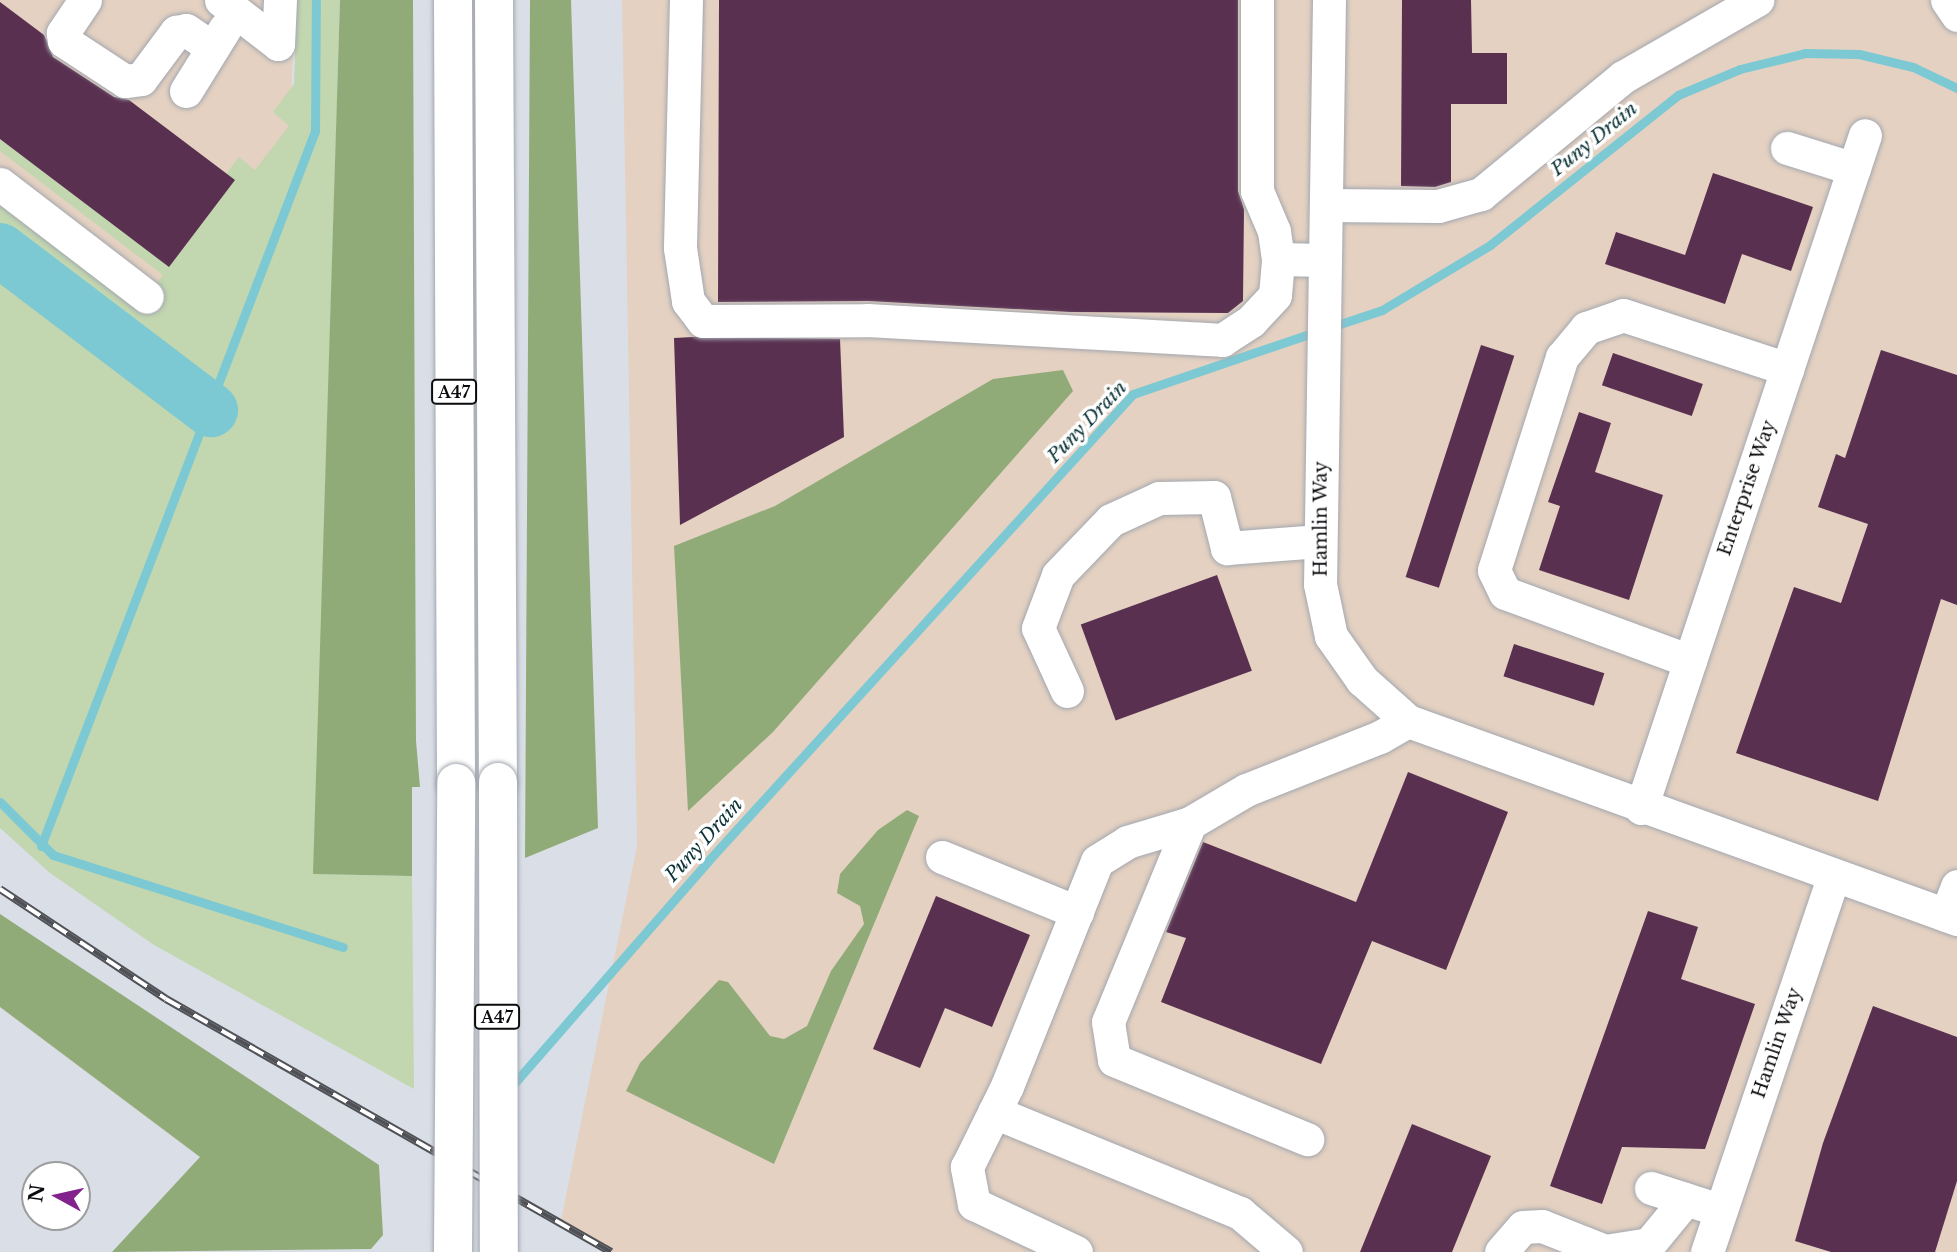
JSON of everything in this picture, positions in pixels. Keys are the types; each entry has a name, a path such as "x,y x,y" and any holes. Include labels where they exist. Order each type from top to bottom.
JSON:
{"highway":[{"name":"A47","path":"453,0 456,783 453,1252"},
{"name":"A47","path":"494,0 499,1252"}],"street":[{"path":"85,0 63,33 64,41 125,81 141,79 176,32 186,30 213,48"},
{"path":"186,91 213,48 228,6 278,44 280,0"},
{"path":"686,0 680,248 688,301 703,321 867,320 1222,340 1251,321 1275,295 1278,259 1274,231 1257,191 1257,0"},
{"name":"Hamlin Way","path":"1329,0 1320,584 1331,636 1362,680 1408,721 1641,808 1834,875 1953,907"},
{"path":"1326,205 1438,206 1481,194 1623,77 1757,0"},
{"path":"1947,0 1957,15"},
{"name":"Enterprise Way","path":"1641,808 1865,135"},
{"path":"1787,148 1854,169"},
{"path":"0,184 147,297"},
{"path":"1278,259 1325,260"},
{"path":"1690,661 1505,593 1494,570 1562,357 1586,328 1623,315 1787,369"},
{"path":"1067,691 1038,628 1058,575 1111,520 1159,498 1214,497 1227,548 1320,541"},
{"path":"1076,1252 974,1204 967,1167 994,1112 1097,861 1127,842 1190,822 1246,790 1380,737 1408,721"},
{"path":"1190,822 1108,1021 1114,1060 1307,1139"},
{"path":"942,857 1077,912"},
{"name":"Hamlin Way","path":"1707,1252 1834,875"},
{"path":"994,1112 1240,1213 1286,1252"},
{"path":"1651,1188 1720,1210"},
{"path":"1501,1252 1523,1227 1542,1226 1605,1251 1649,1244 1686,1199"}],"shaded area":[{"path":"0,0 296,0 288,152 194,367 0,203"},
{"path":"622,0 1957,0 1957,1252 611,1252 560,1225 637,846"}],"green space":[{"path":"297,0 340,0 314,874 412,876 414,1089 154,945 50,873 0,828 0,205 137,309 163,275 0,151 0,139 226,174 239,157 255,170 289,126 273,112 294,84"},
{"path":"340,0 413,0 416,741 420,787 412,787 412,876 313,874"},
{"path":"530,0 571,0 598,828 525,858"},
{"path":"1063,370 1073,391 773,732 688,811 674,546 775,506 993,379"},
{"path":"907,810 919,816 774,1164 626,1091 640,1063 719,980 728,982 770,1036 784,1039 807,1026 831,971 864,924 860,906 837,893 840,874 878,830"},
{"path":"0,914 379,1165 383,1235 371,1249 112,1252 200,1157 0,1007"}],"building":[{"path":"719,0 1238,0 1238,191 1244,209 1243,301 1228,313 1070,312 868,301 718,302"},
{"path":"1402,0 1471,0 1472,53 1507,53 1507,104 1451,104 1451,182 1435,187 1401,186"},
{"path":"0,2 44,35 53,57 114,97 129,100 235,180 169,267 0,139"},
{"path":"1713,173 1813,207 1791,271 1742,254 1725,304 1605,264 1616,232 1685,255"},
{"path":"674,338 840,339 844,437 680,525"},
{"path":"1481,345 1514,356 1439,588 1406,577"},
{"path":"1881,350 1957,375 1957,605 1941,599 1878,801 1736,753 1794,587 1841,603 1868,524 1818,507 1836,454 1845,458"},
{"path":"1613,353 1703,384 1692,416 1602,385"},
{"path":"1579,412 1611,423 1595,472 1663,495 1629,600 1539,570 1560,506 1548,502"},
{"path":"1217,575 1252,671 1116,720 1081,625"},
{"path":"1514,644 1604,673 1594,706 1503,676"},
{"path":"1408,772 1508,812 1446,970 1372,941 1321,1064 1161,1002 1186,938 1166,932 1203,842 1356,902"},
{"path":"936,896 1030,935 992,1027 945,1008 920,1068 873,1049"},
{"path":"1648,911 1698,927 1681,979 1755,1004 1705,1149 1622,1147 1602,1204 1550,1186"},
{"path":"1873,1006 1957,1037 1957,1181 1935,1252 1831,1252 1795,1241 1823,1143"},
{"path":"1412,1124 1491,1156 1452,1252 1360,1252"}],"waterway":[{"path":"41,846 315,131 316,0"},
{"name":"Puny Drain","path":"1331,327 1382,310 1490,245 1678,95 1740,69 1805,53 1859,54 1913,67 1957,88"},
{"path":"0,250 211,410"},
{"name":"Puny Drain","path":"511,1087 708,861 1133,394 1318,331"},
{"path":"0,802 53,855 343,947"}],"railway":[{"path":"0,889 166,999 611,1252"}]}
